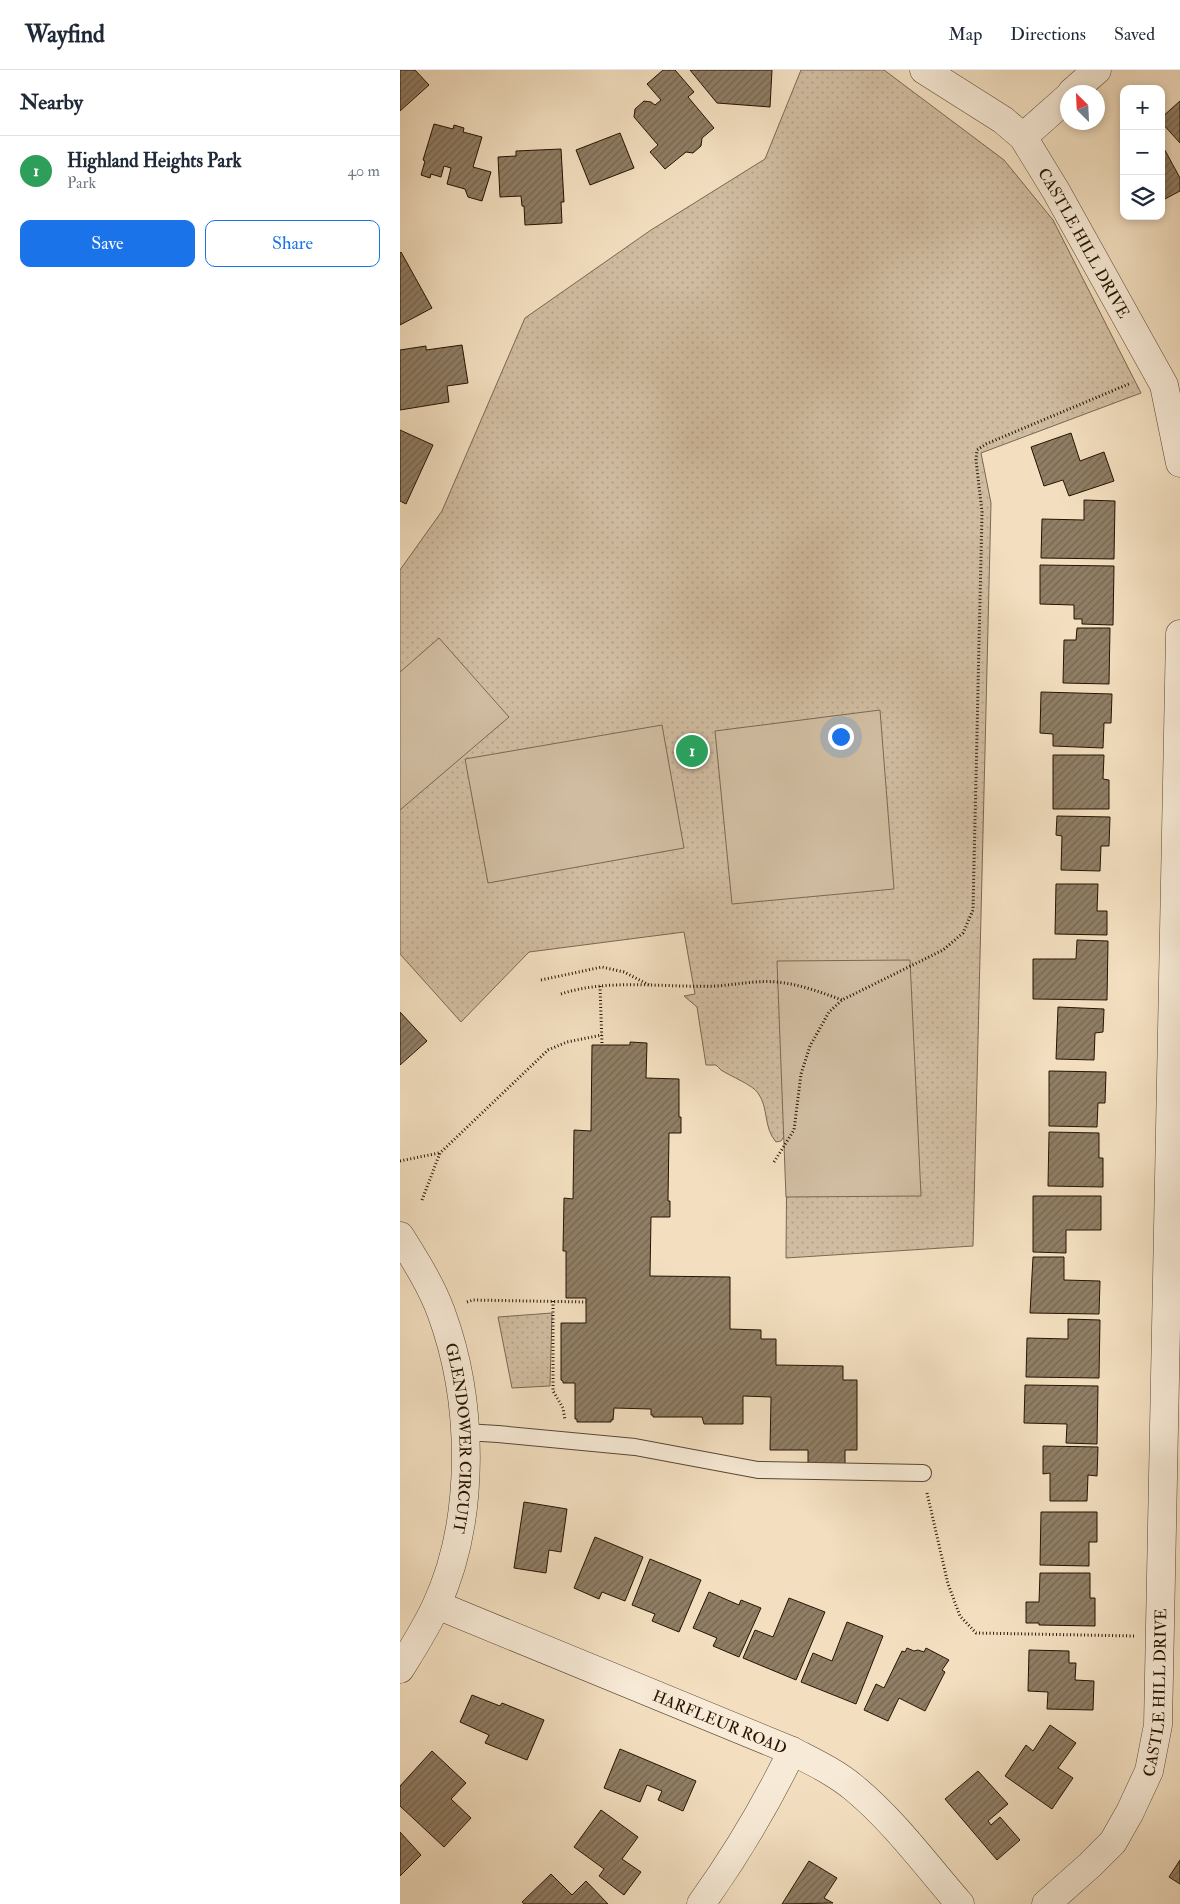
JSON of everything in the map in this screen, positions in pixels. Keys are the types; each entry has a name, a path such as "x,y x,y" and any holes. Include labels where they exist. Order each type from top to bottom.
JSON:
{"street":[{"name":"CASTLE HILL DRIVE","path":"924,70 1003,120 1023,137 1167,378 1180,463"},
{"path":"1080,85 1097,70"},
{"path":"1023,137 1060,104"},
{"name":"CASTLE HILL DRIVE","path":"1046,1904 1090,1865 1112,1842 1130,1812 1149,1771 1158,1725 1180,634"},
{"name":"GLENDOWER CIRCUIT","path":"400,1236 424,1276 441,1311 457,1369 465,1432 465,1473 461,1526 452,1560 436,1605 400,1668"},
{"name":"HARFLEUR ROAD","path":"436,1605 792,1751 833,1773 879,1811 960,1904"},
{"path":"701,1904 725,1871 773,1792 792,1751"}],"lane":[{"path":"465,1432 635,1448 758,1470 923,1473"}],"path":[{"path":"774,1162 794,1130 801,1074 810,1046 829,1012 842,1000 943,950 963,933 973,910 982,512 976,460 978,450 986,444 1167,378"},
{"path":"541,980 602,967 624,972 651,986"},
{"path":"561,994 600,986 718,986 751,981 776,982 807,987 842,1000"},
{"path":"600,986 602,1045"},
{"path":"422,1200 440,1153 548,1050 567,1042 602,1035"},
{"path":"400,1161 440,1153"},
{"path":"441,1311 473,1300 586,1302"},
{"path":"553,1301 553,1391 563,1408 567,1441"},
{"path":"923,1473 948,1584 960,1616 976,1633 1159,1636"}],"shaded area":[{"path":"801,70 884,70 1004,160 1053,220 1141,393 981,453 991,503 973,1246 786,1258 787,1132 781,1141 776,1142 769,1130 764,1105 758,1093 716,1065 706,1065 697,1007 684,996 695,994 684,932 529,952 461,1022 400,954 400,570 442,511 525,318 651,230 765,159"},
{"path":"439,638 509,717 400,810 400,672"},
{"path":"880,710 894,889 732,904 715,731"},
{"path":"662,725 684,848 488,883 465,759"},
{"path":"910,960 921,1196 786,1197 777,961"},
{"path":"552,1313 550,1386 512,1388 498,1317"}],"building":[{"path":"400,70 415,70 429,85 400,111"},
{"path":"663,70 675,70 694,92 688,97 714,128 702,138 701,146 693,153 686,152 665,169 650,152 658,145 634,117 635,109 644,101 655,105 661,100 647,84"},
{"path":"690,70 772,70 770,107 717,103"},
{"path":"1180,101 1180,143 1165,126 1165,114"},
{"path":"434,124 453,129 454,125 464,128 463,132 482,137 473,167 491,172 482,201 468,197 465,189 447,184 451,168 444,166 441,177 431,174 430,178 421,175 425,161 423,160"},
{"path":"620,133 634,168 590,185 576,150"},
{"path":"561,149 564,202 561,202 562,223 525,225 524,206 522,206 521,196 500,197 498,157 516,156 516,151"},
{"path":"1165,150 1180,178 1180,191 1165,199"},
{"path":"400,253 432,308 400,325"},
{"path":"462,345 468,383 447,386 449,402 400,410 400,350 426,346 426,350"},
{"path":"400,430 433,445 406,504 400,501"},
{"path":"1071,433 1080,461 1104,452 1114,481 1069,496 1063,480 1044,486 1031,447"},
{"path":"1084,500 1115,501 1114,559 1041,558 1042,519 1084,520"},
{"path":"1040,565 1114,566 1113,625 1082,624 1082,619 1074,619 1074,605 1040,604"},
{"path":"1077,628 1110,628 1109,684 1063,683 1064,640 1076,640"},
{"path":"1041,692 1112,694 1111,723 1104,723 1103,748 1053,746 1053,734 1040,733"},
{"path":"1053,755 1104,755 1103,779 1109,780 1109,809 1053,809"},
{"path":"1057,816 1110,817 1109,846 1101,846 1100,871 1061,870 1062,836 1056,835"},
{"path":"1056,884 1098,884 1097,911 1107,911 1107,935 1055,934"},
{"path":"1077,940 1108,941 1107,1000 1033,999 1033,959 1076,959"},
{"path":"1058,1007 1104,1009 1103,1032 1095,1033 1094,1060 1056,1059"},
{"path":"400,1012 427,1041 400,1065"},
{"path":"630,1042 647,1043 646,1078 679,1079 681,1133 669,1133 668,1201 670,1201 670,1217 651,1217 650,1276 730,1277 730,1329 761,1330 761,1339 776,1339 776,1365 843,1366 843,1380 857,1380 857,1450 845,1450 845,1466 808,1465 808,1450 770,1450 771,1397 743,1396 743,1424 704,1424 702,1417 653,1417 651,1409 614,1408 613,1420 611,1422 577,1422 577,1419 575,1419 575,1383 563,1383 561,1380 561,1323 586,1323 586,1298 566,1298 566,1251 563,1251 564,1198 573,1199 574,1130 591,1131 592,1045 630,1045"},
{"path":"1049,1071 1106,1072 1105,1103 1098,1103 1097,1127 1049,1126"},
{"path":"1049,1132 1099,1133 1099,1158 1103,1158 1103,1187 1048,1186"},
{"path":"1033,1196 1101,1196 1101,1230 1066,1230 1066,1253 1033,1252"},
{"path":"1033,1257 1064,1257 1064,1280 1100,1281 1099,1314 1030,1313"},
{"path":"1068,1319 1100,1320 1099,1378 1026,1377 1027,1338 1068,1339"},
{"path":"1025,1385 1098,1386 1097,1444 1066,1443 1067,1424 1024,1423"},
{"path":"1043,1446 1098,1447 1097,1476 1088,1475 1087,1501 1050,1501 1050,1473 1043,1474"},
{"path":"524,1502 567,1509 561,1552 549,1550 546,1573 514,1568"},
{"path":"1041,1512 1097,1512 1097,1542 1089,1542 1089,1566 1040,1565"},
{"path":"595,1537 643,1557 625,1601 602,1592 599,1599 574,1588"},
{"path":"650,1559 701,1580 679,1632 652,1621 655,1614 632,1605"},
{"path":"1040,1573 1090,1573 1090,1598 1095,1598 1095,1626 1026,1623 1026,1602 1039,1602"},
{"path":"709,1592 739,1605 741,1600 761,1608 739,1657 713,1646 717,1638 693,1628"},
{"path":"789,1598 825,1612 796,1680 743,1658 755,1630 773,1637"},
{"path":"847,1622 883,1636 856,1704 801,1682 813,1653 832,1661"},
{"path":"907,1648 924,1652 926,1648 949,1660 942,1670 945,1672 925,1711 899,1698 888,1721 864,1710 876,1684 884,1688 902,1651 905,1652"},
{"path":"1029,1650 1069,1651 1069,1663 1076,1663 1075,1680 1094,1681 1093,1710 1047,1709 1048,1692 1028,1691"},
{"path":"472,1695 500,1706 502,1703 544,1720 527,1760 485,1743 489,1735 460,1722"},
{"path":"1050,1725 1076,1743 1058,1768 1073,1778 1052,1809 1005,1776 1026,1745 1033,1751"},
{"path":"620,1749 696,1781 683,1811 658,1800 662,1791 647,1785 640,1802 604,1788"},
{"path":"432,1751 466,1783 451,1799 471,1818 444,1847 400,1806 400,1786"},
{"path":"978,1771 1008,1804 988,1821 991,1825 1000,1817 1020,1840 997,1860 945,1799"},
{"path":"601,1810 638,1837 622,1859 641,1872 624,1895 599,1876 604,1869 574,1847"},
{"path":"400,1832 421,1855 400,1876"},
{"path":"1180,1860 1180,1884 1169,1877"},
{"path":"809,1861 837,1878 824,1898 833,1903 782,1904"},
{"path":"551,1874 572,1895 586,1881 608,1904 524,1904 522,1902"}],"place":[{"name":"Highland Heights Park","path":"692,751"}]}
